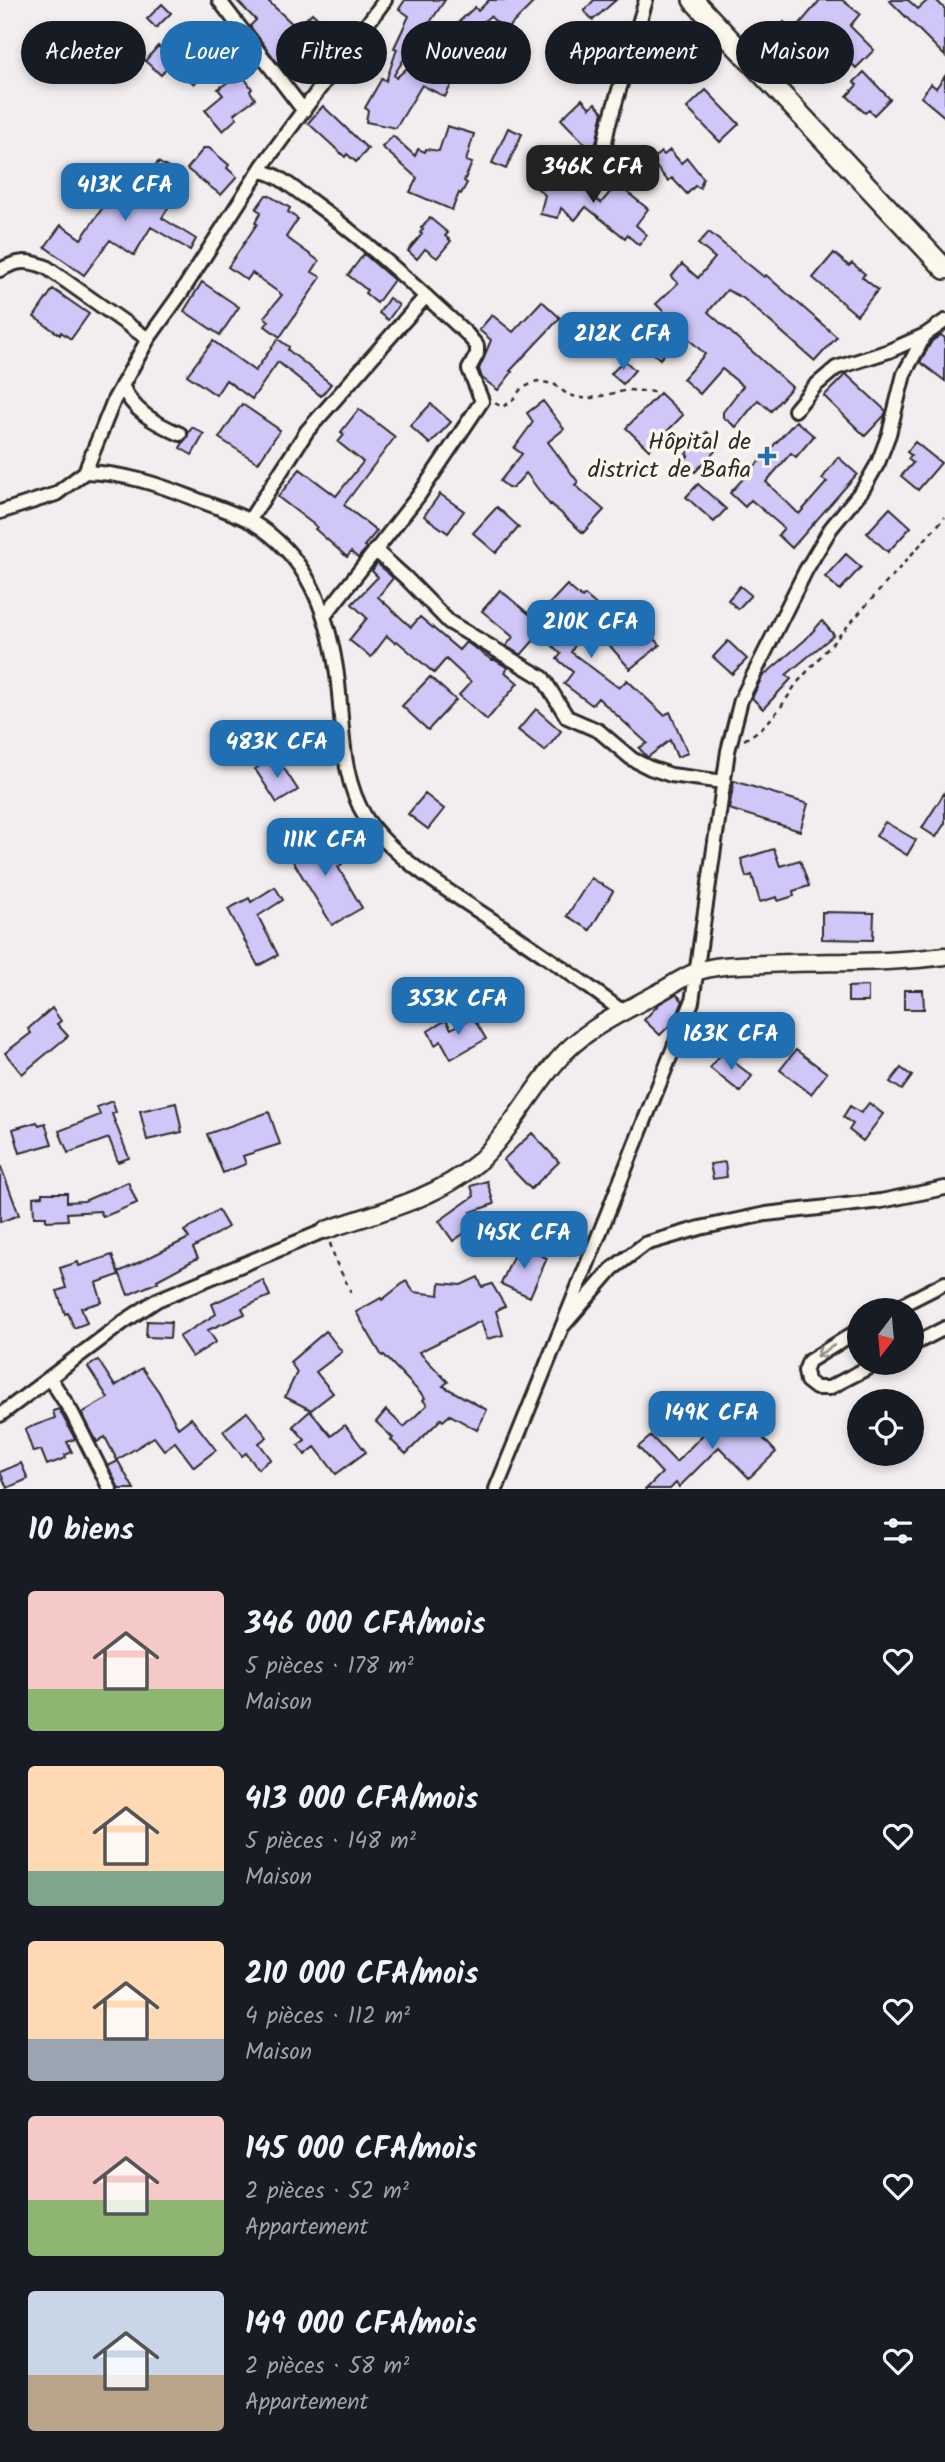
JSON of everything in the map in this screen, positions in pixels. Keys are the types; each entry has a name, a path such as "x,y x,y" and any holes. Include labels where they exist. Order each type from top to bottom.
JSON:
{"main road":[{"path":"693,0 945,269"}],"street":[{"path":"219,0 304,111"},
{"path":"0,512 55,494 85,472 97,438 122,384 148,339 260,171 386,0"},
{"path":"609,169 606,142 608,127 646,0"},
{"path":"260,171 267,172 323,209 426,296 477,346 469,369 482,401 419,495 325,615"},
{"path":"0,270 9,265 29,261 46,267 148,339"},
{"path":"249,521 307,431 426,296"},
{"path":"795,410 815,386 836,368 889,351 926,335 945,321"},
{"path":"496,1489 692,1002 728,751 741,700 788,604 831,528 863,489 878,463 889,435 904,374 926,335"},
{"path":"122,384 137,409 158,424 180,434"},
{"path":"85,472 113,473 167,488 249,521 288,553 317,594 325,615 337,670 347,769 366,818 384,840 435,882 576,976 624,1012"},
{"path":"375,550 407,578 449,622 543,677 567,717 599,732 632,759 650,768 682,777 724,782"},
{"path":"0,1415 157,1300 326,1230 415,1198 446,1183 475,1164 502,1136 558,1059 578,1040 606,1020 696,972 741,965 864,963 945,956"},
{"path":"562,1326 612,1269 645,1244 699,1228 766,1214 881,1201 945,1188"},
{"path":"916,1298 945,1283"},
{"path":"924,1339 945,1328"},
{"path":"847,1337 808,1361 805,1371 807,1381 816,1388 829,1388 852,1376"},
{"path":"50,1378 72,1413 110,1489"}],"path":[{"path":"482,401 489,400 502,407 511,402 521,389 537,381 554,384 568,395 587,399 628,390 655,392"},
{"path":"728,751 763,729 780,710 796,684 945,517"},
{"path":"326,1230 336,1262 351,1292"}],"building":[{"path":"236,0 267,0 290,21 276,21 276,61 262,42 262,21 256,20"},
{"path":"405,0 445,0 431,21 407,21 409,16 399,9"},
{"path":"489,0 536,0 515,21 495,21 490,16 484,21 460,21 475,7 478,11"},
{"path":"594,0 616,0 593,20 584,11"},
{"path":"820,0 842,0 860,14 854,21 802,21"},
{"path":"889,0 908,0 918,9 928,0 936,0 945,9 945,56"},
{"path":"162,4 171,13 160,21 156,28 147,19"},
{"path":"312,13 320,21 304,21"},
{"path":"854,30 874,50 856,68 854,66"},
{"path":"401,33 401,64 394,75 396,78 401,74 401,84 452,84 445,97 422,85 396,128 366,122 368,110 365,108 379,84 387,84 397,49 394,48"},
{"path":"158,46 160,48 160,74 146,62"},
{"path":"864,72 890,99 874,115 869,110 865,113 847,96 857,85 854,82"},
{"path":"945,76 945,117 921,97 931,84 936,88"},
{"path":"225,84 249,84 255,99 234,114 237,118 223,131 205,110 223,95 218,89"},
{"path":"706,90 739,124 720,142 687,108"},
{"path":"582,99 590,108 595,103 603,112 596,143 589,148 561,119"},
{"path":"323,106 368,149 356,162 347,154 345,157 308,123"},
{"path":"447,126 474,134 466,161 472,163 464,181 467,183 461,194 459,193 452,210 410,192 417,178 382,147 393,136 415,156 418,149 425,152 426,149 439,151"},
{"path":"508,128 522,134 506,169 492,163"},
{"path":"204,148 209,148 229,165 227,168 237,177 221,195 187,169"},
{"path":"670,150 681,163 687,158 703,178 700,188 695,186 687,194 672,178 668,181 651,161 661,152 664,155"},
{"path":"158,162 186,178 162,218 196,239 190,250 151,227 134,255 110,240 84,275 45,247 61,225 81,239 108,200 126,212"},
{"path":"556,167 601,203 617,184 648,209 636,225 647,235 639,245 627,235 625,238 586,207 575,220 561,208 558,218 540,214 545,195 538,189"},
{"path":"81,172 97,185 88,196 73,182"},
{"path":"266,195 290,208 288,212 298,219 286,237 319,261 312,272 321,277 280,337 265,326 269,321 264,317 282,295 252,273 247,280 228,267 257,224 255,223 261,212 256,209"},
{"path":"430,218 448,233 445,236 451,241 437,258 425,249 417,259 408,251 422,234 421,228"},
{"path":"709,232 764,277 766,275 837,337 815,361 743,298 727,290 708,312 792,387 771,411 758,400 736,427 723,417 723,412 743,386 722,369 700,394 683,379 705,354 682,333 660,359 646,347 670,318 656,304 678,283 671,277 682,264 698,278 715,258 698,244"},
{"path":"834,253 849,266 852,263 865,274 862,277 878,290 857,315 813,278"},
{"path":"364,254 394,280 377,303 365,293 367,290 348,275"},
{"path":"202,282 239,307 220,335 184,311"},
{"path":"53,289 89,314 71,339 61,332 60,335 34,317"},
{"path":"389,298 399,305 388,320 379,313"},
{"path":"542,301 560,318 510,371 512,372 498,390 482,378 479,369 491,340 479,330 492,315 513,332"},
{"path":"941,335 945,338 945,381 920,362 932,341"},
{"path":"278,339 331,384 321,396 278,362 252,399 226,380 216,395 187,375 213,341 255,371"},
{"path":"624,360 635,370 623,384 611,374"},
{"path":"846,374 886,411 865,436 824,396"},
{"path":"660,393 683,415 649,450 626,428"},
{"path":"543,401 564,429 548,442 578,482 575,485 604,510 583,533 550,505 526,473 513,488 500,481 522,454 514,448 533,422 527,413"},
{"path":"242,404 280,430 258,463 219,438"},
{"path":"431,404 451,422 430,444 410,426"},
{"path":"359,409 395,437 344,505 377,531 358,558 351,552 347,557 315,529 317,527 278,497 300,469 336,496 363,462 338,442 344,435 341,432"},
{"path":"796,421 814,436 796,457 791,453 766,482 799,514 827,482 822,479 838,457 857,474 792,548 778,535 784,528 751,500 745,507 730,493"},
{"path":"192,427 204,434 192,455 180,448"},
{"path":"707,432 721,445 695,472 683,461 688,456 686,454"},
{"path":"915,442 941,463 918,490 901,476 913,463 908,459 911,455 907,452"},
{"path":"698,484 726,509 714,522 686,497"},
{"path":"440,494 464,511 448,533 424,516"},
{"path":"497,507 519,527 496,553 473,533"},
{"path":"890,508 911,527 888,552 867,533"},
{"path":"846,554 861,567 840,590 825,577"},
{"path":"377,563 393,578 378,597 411,627 420,617 459,650 466,642 508,668 505,672 518,683 487,720 459,695 471,682 446,659 434,673 397,641 395,643 387,636 371,657 349,640 367,618 352,604 378,577 372,571"},
{"path":"567,585 582,598 585,595 601,609 597,613 622,635 639,621 660,645 630,669 610,646 614,643 589,622 571,652 619,688 627,680 664,715 670,712 688,753 677,757 670,740 646,756 639,748 647,743 598,698 592,705 564,684 573,672 557,659 561,654 543,636 536,642 534,640 521,655 506,646 513,637 482,611 500,590 535,619"},
{"path":"740,586 751,595 738,609 728,600"},
{"path":"822,621 834,635 786,675 791,679 763,709 752,698 762,677 805,640"},
{"path":"728,641 747,659 732,674 713,657"},
{"path":"430,677 456,700 428,730 402,706"},
{"path":"536,709 561,731 545,751 518,730"},
{"path":"276,756 298,790 277,803 255,769"},
{"path":"734,781 808,804 800,831 729,809"},
{"path":"945,792 945,823 936,837 922,828"},
{"path":"425,794 444,809 428,829 408,814"},
{"path":"885,822 916,840 907,855 876,836"},
{"path":"323,833 342,864 338,867 362,908 332,925 288,853"},
{"path":"774,849 780,866 800,860 809,886 793,891 794,896 778,901 777,897 760,902 752,875 746,877 741,859"},
{"path":"591,878 613,891 590,930 567,916"},
{"path":"275,887 283,900 258,916 278,955 258,966 228,909 249,898 251,902"},
{"path":"822,912 874,913 873,940 822,939"},
{"path":"868,986 868,1002 848,1002 848,987"},
{"path":"904,990 923,990 924,1009 904,1009"},
{"path":"676,994 683,1001 675,1020 660,1035 644,1020 659,1004"},
{"path":"52,1008 61,1021 57,1024 68,1036 22,1074 5,1053 31,1033 28,1029"},
{"path":"473,1017 486,1039 451,1059 441,1041 435,1045 428,1031 446,1020 451,1029"},
{"path":"796,1050 827,1073 811,1094 780,1070"},
{"path":"722,1053 752,1076 740,1092 710,1068"},
{"path":"901,1068 912,1076 902,1090 890,1082"},
{"path":"112,1101 116,1112 112,1114 129,1158 118,1162 109,1138 68,1153 59,1131 100,1115 97,1107"},
{"path":"176,1103 182,1132 147,1140 140,1111"},
{"path":"869,1103 883,1114 863,1141 849,1130 853,1124 843,1117 850,1106 861,1113"},
{"path":"269,1112 280,1144 243,1156 246,1164 223,1173 207,1134"},
{"path":"37,1122 39,1125 45,1123 52,1144 20,1153 13,1129"},
{"path":"532,1133 559,1162 531,1189 503,1160"},
{"path":"725,1162 727,1177 713,1179 710,1164"},
{"path":"0,1168 19,1215 0,1222"},
{"path":"487,1181 494,1204 471,1212 479,1223 453,1241 439,1221 474,1196 471,1186"},
{"path":"128,1182 137,1203 103,1217 100,1211 67,1213 68,1220 46,1221 46,1217 34,1217 33,1197 42,1196 42,1193 67,1193 67,1202 84,1201"},
{"path":"218,1210 228,1227 193,1248 198,1258 157,1280 158,1282 128,1295 119,1272 189,1238 184,1231"},
{"path":"518,1245 547,1258 530,1297 501,1284"},
{"path":"112,1255 119,1275 96,1283 102,1302 81,1308 87,1323 74,1328 68,1313 65,1314 57,1291 66,1288 60,1268 78,1262 79,1266"},
{"path":"478,1277 482,1287 492,1284 505,1306 496,1311 503,1335 487,1339 481,1321 419,1352 448,1382 443,1386 487,1410 477,1430 450,1415 443,1421 441,1419 406,1454 376,1422 386,1410 404,1427 427,1405 423,1400 425,1398 384,1355 382,1356 356,1312 381,1298 382,1300 406,1281 414,1292 439,1295 440,1283 461,1285"},
{"path":"263,1280 270,1296 242,1308 245,1314 208,1330 216,1342 192,1357 179,1337 216,1314 212,1304"},
{"path":"147,1321 171,1322 170,1338 146,1337"},
{"path":"326,1331 342,1352 316,1372 333,1393 311,1410 285,1397 297,1372 290,1362"},
{"path":"98,1360 115,1386 142,1368 159,1392 178,1428 191,1418 216,1450 194,1467 175,1442 164,1450 154,1437 117,1460 105,1437 97,1442 82,1413 108,1398 88,1367"},
{"path":"732,1405 776,1452 749,1478 719,1447 679,1487 676,1483 670,1489 646,1489 662,1473 638,1447 651,1436 676,1462"},
{"path":"59,1409 75,1439 67,1442 72,1452 65,1455 66,1458 47,1465 41,1450 33,1452 25,1429 55,1418 53,1411"},
{"path":"310,1411 331,1436 345,1425 366,1452 336,1474 315,1447 305,1455 298,1445 305,1440 293,1426"},
{"path":"247,1412 267,1437 259,1443 271,1459 258,1469 246,1453 242,1456 223,1431"},
{"path":"118,1461 134,1489 119,1489 108,1466"},
{"path":"21,1463 28,1479 7,1488 0,1472"}],"place":[{"name":"Hôpital de district de Bafia","path":"767,456"}]}
